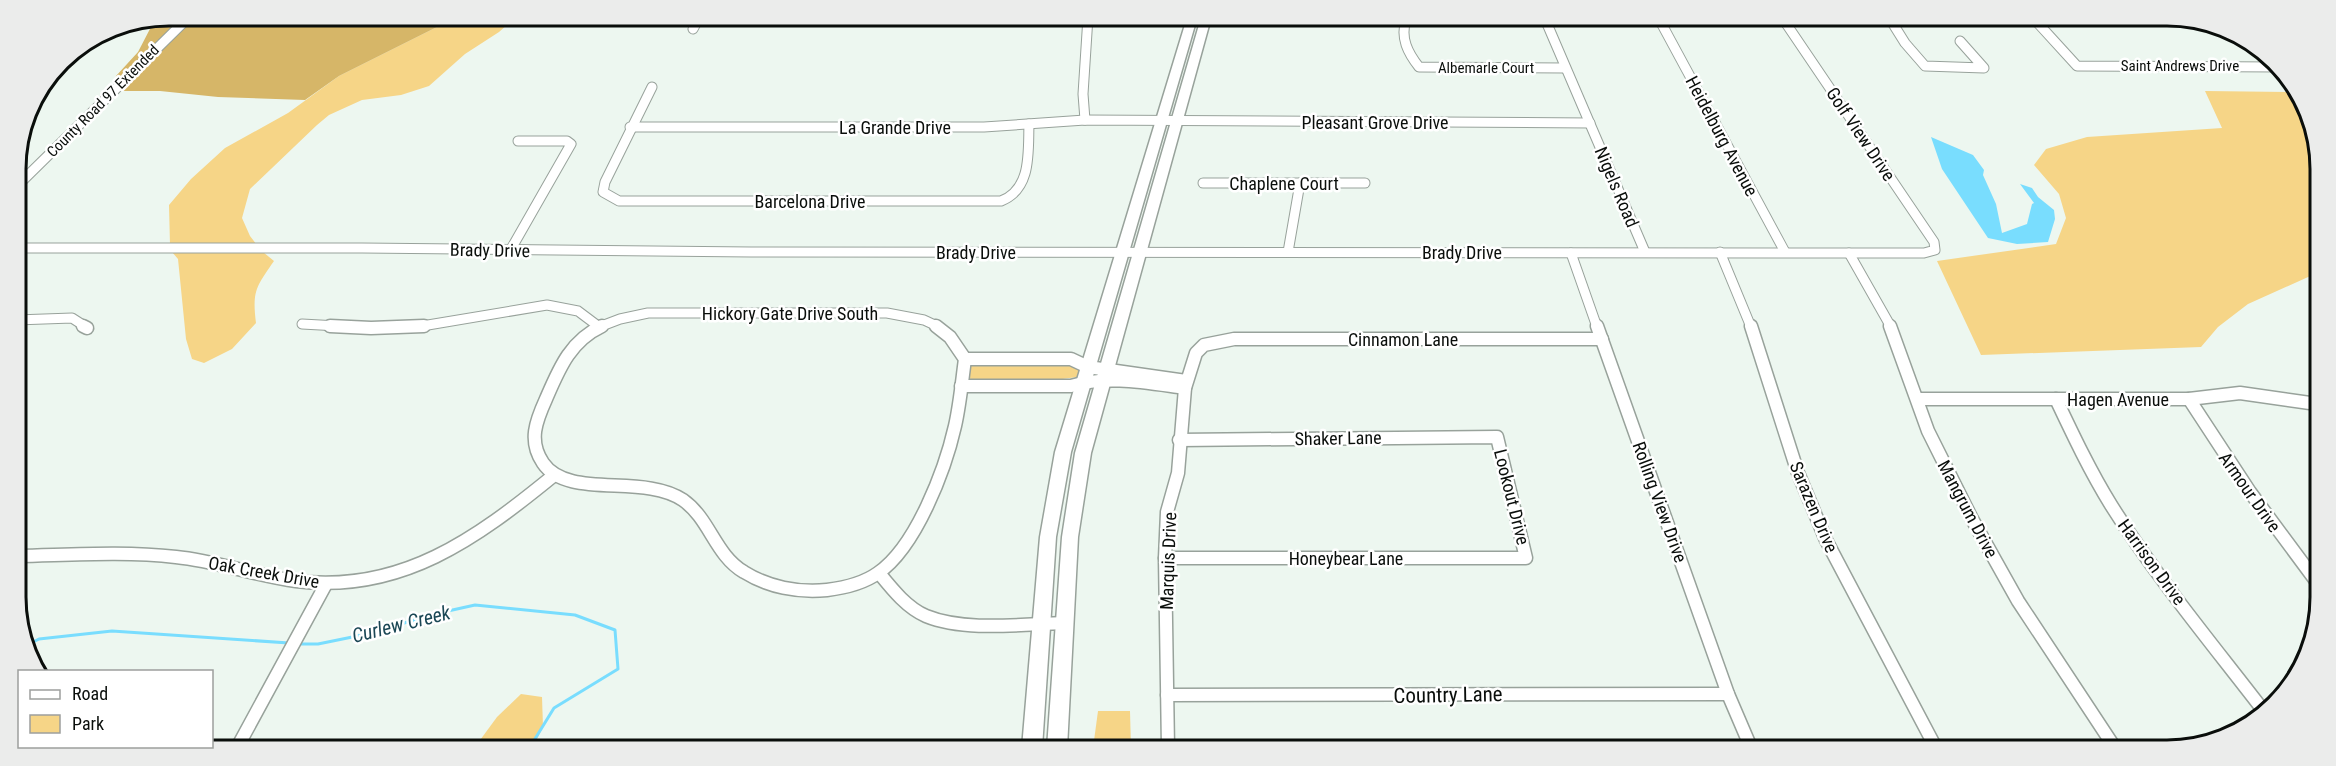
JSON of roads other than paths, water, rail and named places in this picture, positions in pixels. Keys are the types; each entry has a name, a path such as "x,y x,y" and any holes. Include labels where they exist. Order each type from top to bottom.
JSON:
{"main road":[{"path":"1057,741 1070,537 1094,375 1121,252 1189,26"},
{"path":"1032,741 1048,537 1063,452 1139,252 1204,26"}],"street":[{"name":"County Road 97 Extended","path":"26,177 180,26"},
{"path":"1085,120 1083,94 1087,26"},
{"name":"Albemarle Court","path":"1403,26 1405,45 1419,67 1565,68"},
{"name":"Nigels Road","path":"1548,26 1645,252"},
{"name":"Heidelburg Avenue","path":"1663,26 1785,252"},
{"name":"Golf View Drive","path":"1788,26 1934,242 1935,250"},
{"path":"1894,26 1925,66 1984,68 1960,40"},
{"name":"Saint Andrews Drive","path":"2040,26 2077,66 2269,67"},
{"path":"630,127 652,87"},
{"name":"La Grande Drive","path":"630,127 984,127 1085,120 1160,121"},
{"name":"Pleasant Grove Drive","path":"1160,121 1590,123"},
{"name":"Barcelona Drive","path":"630,127 605,182 603,192 619,201 993,201 1008,200 1021,189 1029,124"},
{"path":"511,249 571,144 567,141 518,141"},
{"name":"Chaplene Court","path":"1203,183 1365,183"},
{"path":"1288,252 1300,183"},
{"name":"Brady Drive","path":"26,248 1570,253 1924,253 1935,250"},
{"name":"Sarazen Drive","path":"1720,252 1753,331 1795,464 1826,540 1932,740"},
{"name":"Rolling View Drive","path":"1570,253 1728,694 1748,740"},
{"name":"Mangrum Drive","path":"1849,253 1891,327 1932,439 1972,519 2019,600 2110,740"},
{"path":"303,324 371,328 422,327 538,305 556,304 572,307 586,314 598,326 568,352 535,426 534,448 541,462 553,476 587,484 640,486 677,496 703,520 724,557 742,572 787,590 813,591 838,588 879,573 901,550 939,476 951,443 965,359 1071,358 1094,375 1120,381 1186,384"},
{"name":"Hickory Gate Drive South","path":"598,326 632,315 648,313 887,312 920,317 939,326 955,341 965,359"},
{"path":"26,320 72,318 87,328"},
{"name":"Cinnamon Lane","path":"1204,345 1234,339 1602,339"},
{"name":"Marquis Drive","path":"1168,741 1165,558 1167,512 1178,473 1179,440 1186,384 1196,353 1204,345"},
{"path":"961,386 1071,386 1094,375"},
{"name":"Hagen Avenue","path":"1918,399 2189,399 2240,393 2310,403"},
{"name":"Harrison Drive","path":"2056,399 2077,446 2111,505 2172,592 2260,707"},
{"name":"Armour Drive","path":"2189,399 2234,471 2277,532 2310,573"},
{"name":"Shaker Lane","path":"1179,440 1497,437"},
{"name":"Lookout Drive","path":"1497,437 1526,558"},
{"name":"Oak Creek Drive","path":"26,556 160,555 289,580 327,584 374,578 433,561 478,536 553,476"},
{"name":"Honeybear Lane","path":"1165,558 1526,558"},
{"path":"879,573 898,596 927,616 970,624 1064,623"},
{"path":"241,741 327,584"},
{"name":"Country Lane","path":"1167,695 1728,694"}],"water":[{"path":"1931,137 1973,155 1984,170 1983,175 1996,204 2002,233 2027,224 2034,203 2020,184 2032,188 2038,197 2054,210 2055,219 2048,242 2017,244 1988,238 1942,169"}],"waterway":[{"name":"Curlew Creek","path":"299,644 318,644 372,633 430,615 475,605 575,615 615,630 618,669 554,708 534,741"},
{"name":"Curlew Creek","path":"33,642 39,639 112,631 289,643"}]}
